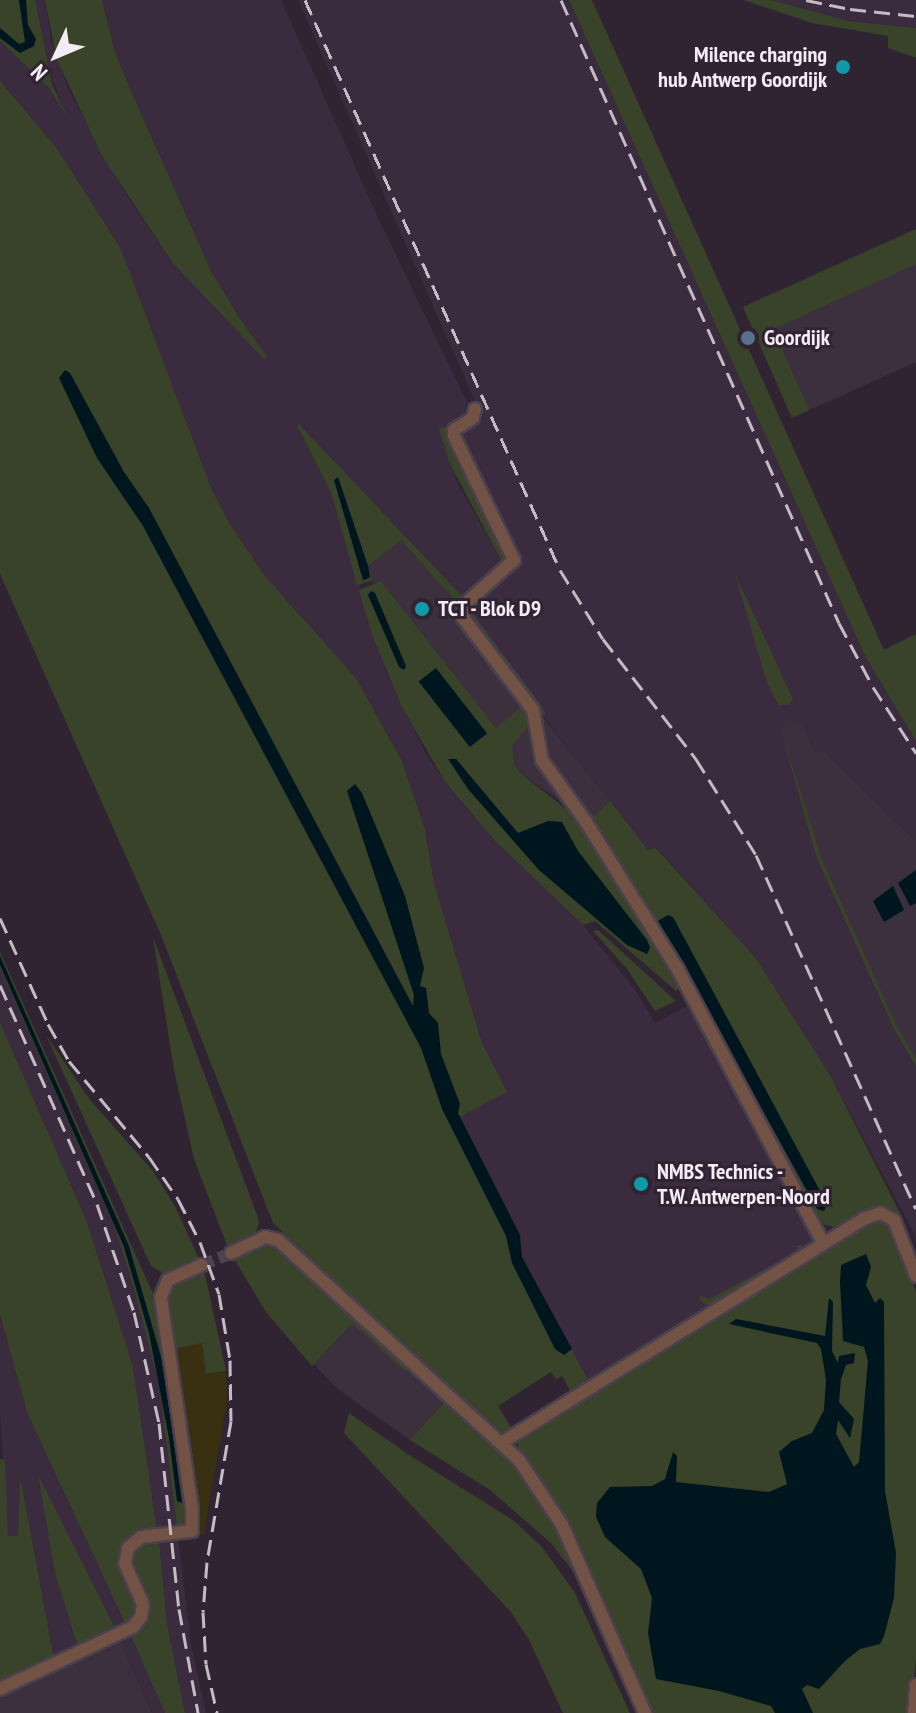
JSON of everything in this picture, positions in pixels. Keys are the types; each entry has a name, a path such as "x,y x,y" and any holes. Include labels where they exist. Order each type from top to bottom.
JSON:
{"street":[{"path":"475,409 473,418 453,433 514,560 464,605 463,618 533,710 542,760 586,822 678,970 823,1243"},
{"path":"501,1443 863,1219 880,1213 888,1215 898,1227 916,1276"},
{"path":"231,1253 265,1237 278,1240 501,1443 551,1503 645,1713"},
{"path":"0,1689 133,1627 141,1617 143,1604 125,1564 128,1548 141,1537 192,1531 192,1508 161,1297 168,1280 202,1265"},
{"path":"914,1713 916,1685"}],"shaded area":[{"path":"35,0 45,0 51,39 68,89 124,191 172,262 267,356 211,271 127,82 114,49 102,0 281,0 379,220 467,402 463,417 440,429 458,484 504,566 464,599 299,424 297,426 332,495 386,672 425,752 445,782 496,842 583,925 636,991 655,1023 691,1004 824,1250 593,1390 522,1257 520,1235 460,1117 507,1092 482,1043 434,883 425,829 402,761 356,678 265,576 230,524 212,490 120,247 56,147 0,81 0,41 48,87 64,111 43,52"},
{"path":"298,0 569,0 866,658 916,741 916,841 823,751 815,753 803,722 780,729 816,856 893,1027 916,1067 916,1237 830,1075 755,957 657,848 648,850 543,716 546,714 541,705 468,607 521,564 459,436 483,419"},
{"path":"771,0 916,0 916,28 849,21"},
{"path":"916,229 916,362 792,418 743,307"},
{"path":"401,539 459,605 469,607 541,705 546,714 543,717 610,801 583,825 559,800 520,773 496,728 381,581 373,584 368,566"},
{"path":"803,722 815,753 822,750 916,841 916,1067 893,1027 816,856 780,728"},
{"path":"0,968 114,1226 131,1278 159,1385 177,1527 157,1530 133,1367 87,1222 0,1022"},
{"path":"333,1295 448,1398 410,1440 338,1389 291,1341"},
{"path":"0,1315 28,1415 126,1625 116,1630 39,1478 55,1573 78,1648 54,1659 20,1475 19,1537 8,1536 0,1412"},
{"path":"178,1537 191,1644 206,1713 185,1713 167,1623 159,1539"},
{"path":"131,1637 166,1713 152,1713 121,1643"},
{"path":"121,1643 152,1713 0,1713 0,1696"}],"green space":[{"path":"0,0 35,0 52,84 68,118 48,87 0,41"},
{"path":"45,0 102,0 114,49 127,82 211,271 267,356 264,359 172,262 101,154 57,60"},
{"path":"569,0 592,0 884,650 916,634 916,741 866,658"},
{"path":"743,0 771,0 849,21 916,28 916,58 888,48 888,36 812,23"},
{"path":"0,81 56,147 120,247 212,490 230,524 265,576 356,678 402,761 425,829 434,883 482,1043 507,1092 460,1117 520,1235 522,1257 589,1382 571,1392 562,1376 556,1379 551,1372 498,1406 512,1429 506,1433 496,1432 273,1223 161,935 0,574"},
{"path":"916,229 916,264 773,329 809,410 792,418 743,307"},
{"path":"299,424 457,591 464,599 459,605 401,540 368,566 372,581 357,585 332,495 297,426"},
{"path":"445,426 506,552 504,566 449,462 439,429"},
{"path":"735,574 793,699 790,704 779,706 767,683"},
{"path":"381,581 496,728 525,704 531,723 512,746 514,763 520,773 579,819 683,988 676,991 595,921 583,925 496,842 445,782 402,707 373,638 359,590"},
{"path":"468,607 546,714 543,716 469,617"},
{"path":"780,728 822,860 896,1025 916,1059 916,1067 893,1027 816,856"},
{"path":"610,801 648,850 656,848 755,957 830,1075 901,1215 876,1208 834,1227 825,1225 813,1214 590,819"},
{"path":"598,930 676,1001 655,1011 627,969 593,931"},
{"path":"153,937 257,1215 259,1224 255,1234 228,1248 194,1159 174,1070"},
{"path":"0,952 158,1305 188,1520 183,1526 177,1527 159,1385 131,1278 114,1226 0,968"},
{"path":"0,1022 87,1222 133,1367 157,1530 134,1534 119,1554 122,1571 137,1604 126,1625 28,1415 0,1315"},
{"path":"46,1035 90,1100 153,1171 176,1208 200,1261 166,1275 151,1266"},
{"path":"878,1220 892,1226 916,1292 916,1659 910,1713 651,1713 556,1502 519,1452 517,1439 867,1223"},
{"path":"264,1243 280,1250 410,1365 405,1371 352,1323 312,1366 266,1312 233,1257"},
{"path":"802,1245 805,1248 716,1303 707,1305 700,1300 700,1295 709,1299 802,1249 794,1246"},
{"path":"204,1270 226,1371 206,1374 174,1349 167,1298 175,1282"},
{"path":"448,1398 520,1470 548,1506 641,1713 577,1577 551,1543 490,1490 410,1440"},
{"path":"349,1413 513,1520 542,1547 575,1593 630,1713 563,1713 529,1640 511,1612 344,1433"},
{"path":"0,1459 5,1460 8,1536 18,1536 20,1475 54,1659 0,1682"},
{"path":"38,1475 116,1630 78,1648 55,1573"},
{"path":"159,1539 167,1623 185,1713 165,1713 130,1634 141,1625 129,1554 142,1542"}],"sand":[{"path":"202,1343 206,1374 226,1371 227,1402 204,1534 197,1534 174,1349"}],"water":[{"path":"19,0 26,0 28,25 36,39 34,46 20,53 0,38 0,28 19,44 25,42"},
{"path":"65,370 70,373 124,472 149,508 413,1006 414,995 347,791 355,784 362,793 405,896 424,968 420,986 426,988 429,1013 438,1023 441,1054 460,1104 458,1113 520,1235 522,1257 572,1349 564,1355 555,1349 512,1263 506,1236 442,1109 421,1048 143,526 97,458 59,378"},
{"path":"338,477 368,566 370,577 367,579 363,580 334,480"},
{"path":"371,591 375,593 406,666 404,670 399,667 368,595"},
{"path":"436,668 487,733 470,747 419,682"},
{"path":"448,759 456,759 518,833 548,821 562,822 578,851 647,940 650,948 647,954 627,945 539,870 468,789"},
{"path":"916,870 916,903 910,906 898,883"},
{"path":"893,886 904,910 884,922 873,901"},
{"path":"668,915 673,917 827,1204 824,1211 817,1209 658,921"},
{"path":"0,956 129,1246 164,1367 182,1503 177,1501 169,1438 149,1333 124,1247 0,965"},
{"path":"866,1254 871,1267 866,1285 875,1303 880,1298 884,1302 885,1491 896,1553 894,1598 884,1636 880,1644 860,1649 845,1661 819,1689 807,1685 802,1689 813,1713 775,1713 771,1706 719,1691 656,1679 648,1633 652,1598 641,1569 605,1537 596,1517 597,1503 610,1487 652,1486 665,1479 673,1452 677,1456 676,1482 769,1492 787,1484 779,1452 792,1441 812,1433 824,1410 826,1380 821,1349 817,1343 729,1324 736,1319 825,1336 829,1298 833,1302 832,1351 838,1363 839,1356 855,1353 854,1363 846,1365 841,1379 839,1402 854,1419 850,1438 838,1420 836,1434 854,1467 859,1462 868,1361 864,1347 843,1341 840,1282 841,1265"}],"tunnel":[{"path":"202,1265 231,1253"}],"railway":[{"path":"305,0 560,570 603,639 696,759 756,855 916,1209"},
{"path":"561,0 839,623 873,687 916,753"},
{"path":"806,0 850,9 916,16"},
{"path":"0,918 48,1024 69,1061 149,1157 178,1199 200,1242 219,1294 230,1360 231,1421 207,1562 203,1612 206,1664 217,1713"},
{"path":"0,985 97,1204 134,1312 159,1423 179,1609 198,1713"}],"place":[{"name":"Milence charging hub Antwerp Goordijk","path":"843,67"},
{"name":"Goordijk","path":"748,338"},
{"name":"TCT - Blok D9","path":"422,609"},
{"name":"NMBS Technics - T.W. Antwerpen-Noord","path":"641,1184"}]}
